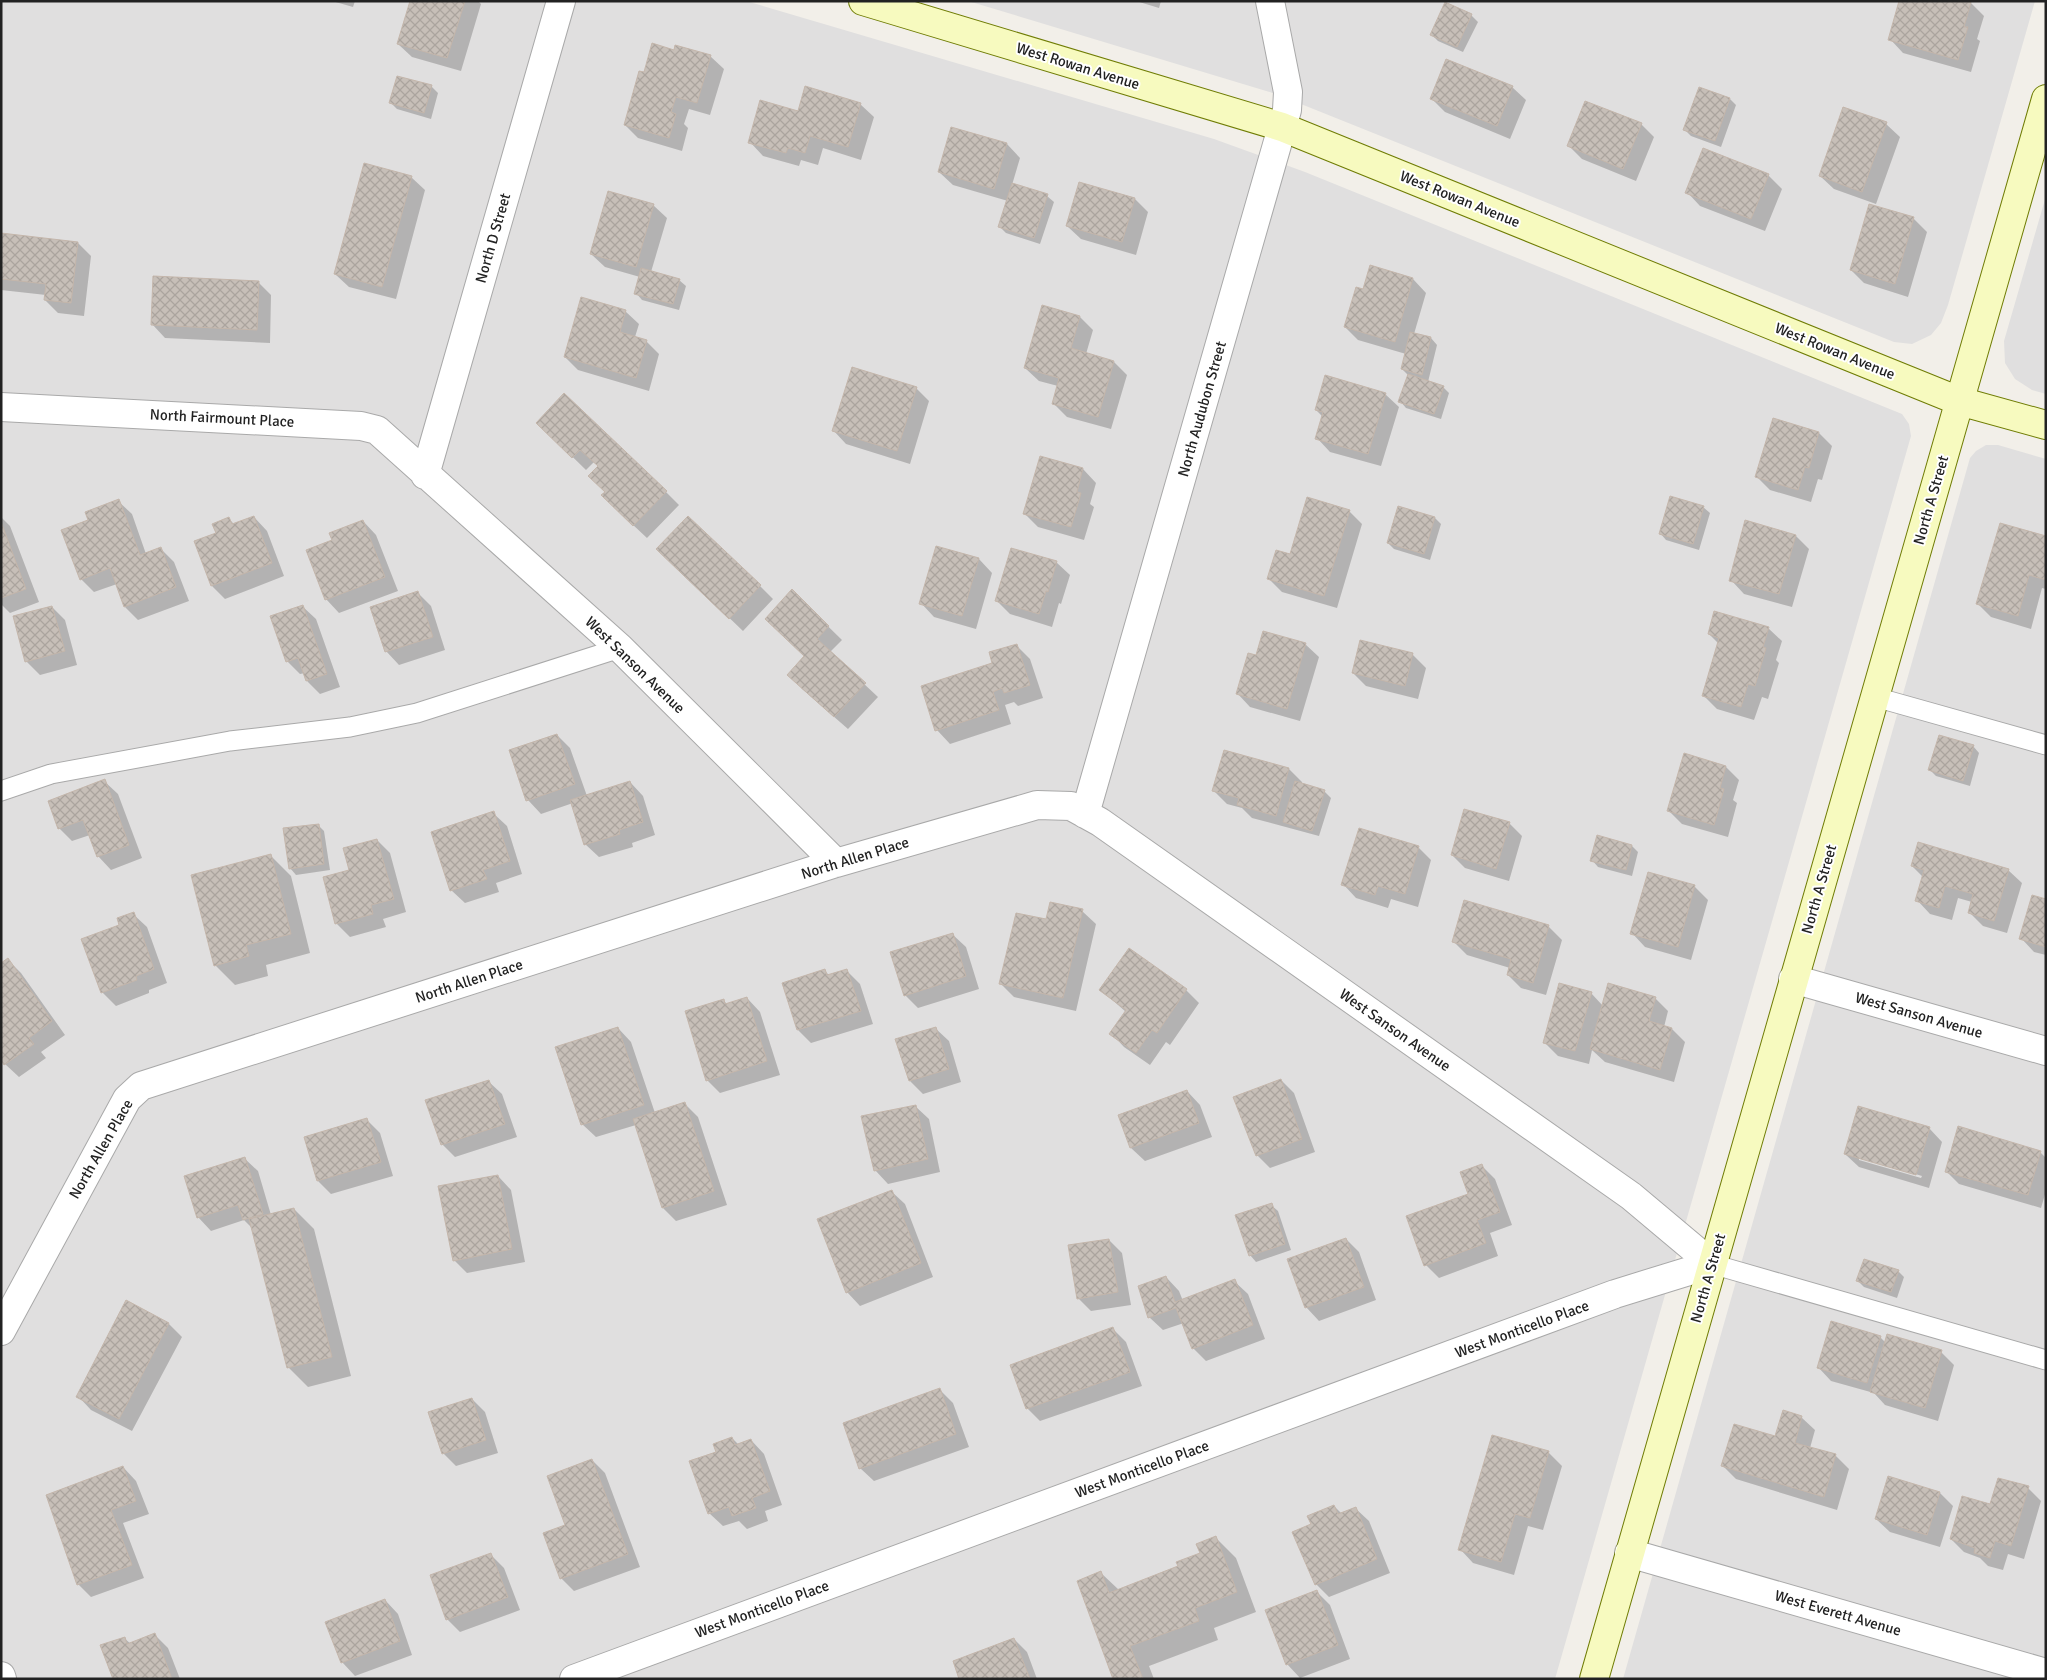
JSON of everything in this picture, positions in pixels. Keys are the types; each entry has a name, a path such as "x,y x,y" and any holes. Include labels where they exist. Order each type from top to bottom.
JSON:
{"street":[{"name":"North D Street","path":"425,475 561,1"},
{"name":"West Rowan Avenue","path":"864,1 1282,128 1959,401 2046,425"},
{"name":"North Audubon Street","path":"1078,810 1287,110 1288,92 1270,1"},
{"name":"North A Street","path":"1594,1679 2046,100"},
{"name":"North Fairmount Place","path":"1,407 361,426 377,430 425,475"},
{"name":"West Sanson Avenue","path":"425,475 620,648 836,863"},
{"name":"North Allen Place","path":"1,1331 127,1099 141,1086 836,863 1037,805 1078,810"},
{"name":"West Sanson Avenue","path":"1078,810 1100,822 1632,1196 1712,1264"},
{"name":"West Sanson Avenue","path":"1793,979 2046,1051"},
{"name":"West Monticello Place","path":"574,1679 1615,1294 1712,1264"},
{"name":"West Everett Avenue","path":"1629,1553 2046,1672"}],"lane":[{"path":"1,791 51,774 230,740 350,727 416,713 620,648"},
{"path":"1875,697 2046,745"},
{"path":"1712,1264 2046,1360"}],"shaded area":[{"path":"1,1 746,1 1214,139 1305,172 1902,414 1909,424 1911,436 1555,1679 1,1679"},
{"path":"968,1 2035,1 1948,305 1941,323 1931,335 1912,344 1894,342 1276,94"},
{"path":"2046,196 2046,394 2032,390 2015,379 2005,363 2004,341"},
{"path":"1986,445 1998,445 2046,459 2046,1679 1623,1679 1970,458 1976,451"}],"building":[{"path":"410,1 465,1 447,58 397,44"},
{"path":"1899,1 1971,2 1964,27 1968,27 1958,60 1888,40"},
{"path":"1445,2 1472,14 1457,47 1430,35"},
{"path":"652,43 674,50 675,45 711,55 697,103 676,97 671,112 676,114 669,138 624,125 639,71 644,72"},
{"path":"1446,59 1513,86 1497,126 1430,99"},
{"path":"397,76 432,85 424,113 389,103"},
{"path":"805,86 861,103 848,147 810,136 805,153 788,148 786,153 748,143 760,100 798,111"},
{"path":"1699,87 1730,98 1715,141 1683,130"},
{"path":"1585,101 1642,123 1623,169 1567,146"},
{"path":"1843,107 1887,122 1862,192 1819,176"},
{"path":"951,127 1007,143 994,189 938,172"},
{"path":"1703,148 1769,174 1751,219 1685,193"},
{"path":"364,163 412,176 382,287 334,274"},
{"path":"1079,182 1135,198 1122,242 1066,226"},
{"path":"1012,183 1048,194 1034,238 998,227"},
{"path":"608,191 654,204 636,267 590,254"},
{"path":"1869,204 1914,217 1895,284 1850,270"},
{"path":"1,233 78,242 71,303 44,300 46,284 1,279"},
{"path":"1370,265 1413,278 1395,342 1344,327 1356,287 1363,289"},
{"path":"641,268 680,279 673,304 634,294"},
{"path":"153,276 259,281 257,330 151,325"},
{"path":"581,297 626,310 620,332 647,340 636,378 564,357"},
{"path":"1042,305 1080,316 1071,348 1114,361 1098,417 1052,404 1059,378 1024,368"},
{"path":"1410,332 1431,337 1422,375 1401,369"},
{"path":"852,367 917,387 897,451 832,431"},
{"path":"1408,374 1444,386 1434,414 1398,402"},
{"path":"1325,375 1386,393 1368,454 1315,439 1323,412 1315,410"},
{"path":"564,393 667,491 633,526 601,495 605,492 588,476 598,466 580,450 572,458 536,423"},
{"path":"1773,418 1819,432 1809,468 1805,467 1798,490 1755,477"},
{"path":"1040,456 1083,468 1077,492 1081,493 1071,527 1023,514"},
{"path":"1670,496 1704,506 1693,544 1659,534"},
{"path":"1307,497 1350,510 1324,596 1267,579 1276,550 1290,554"},
{"path":"119,499 140,555 161,547 176,587 124,607 110,568 80,580 61,530 88,520 85,512"},
{"path":"1398,506 1435,517 1424,554 1387,543"},
{"path":"254,516 272,563 211,586 194,541 216,533 212,524 229,517 232,524"},
{"path":"688,516 761,585 729,619 656,549"},
{"path":"363,520 385,577 325,600 306,550 332,540 329,533"},
{"path":"1745,520 1796,535 1779,594 1729,581"},
{"path":"1,522 26,589 1,598"},
{"path":"2000,523 2046,536 2046,580 2029,575 2018,616 1976,604"},
{"path":"936,546 979,558 962,616 919,604"},
{"path":"1011,548 1057,561 1039,614 995,601"},
{"path":"792,589 829,626 817,639 866,683 834,717 787,675 804,656 765,619"},
{"path":"418,591 433,637 385,652 370,607"},
{"path":"303,605 327,674 306,681 298,658 286,662 270,616"},
{"path":"52,606 65,651 25,662 13,616"},
{"path":"1714,611 1769,627 1763,647 1766,648 1755,686 1748,684 1741,707 1702,696 1719,638 1708,634"},
{"path":"1263,631 1306,643 1287,709 1236,694 1248,653 1256,655"},
{"path":"1360,640 1413,653 1405,686 1352,673"},
{"path":"1017,644 1030,685 1004,693 1002,688 993,692 999,710 935,731 921,686 992,663 989,652"},
{"path":"557,734 575,784 526,801 509,750"},
{"path":"1939,735 1974,745 1963,781 1928,770"},
{"path":"1224,750 1289,768 1276,816 1237,805 1239,798 1212,791"},
{"path":"1684,753 1726,766 1720,788 1724,789 1714,825 1667,811"},
{"path":"105,779 129,845 97,857 83,820 58,829 48,801"},
{"path":"630,781 643,822 619,830 620,834 584,845 570,800"},
{"path":"1295,781 1325,790 1312,831 1283,822"},
{"path":"1464,809 1510,822 1496,869 1451,855"},
{"path":"494,811 510,861 483,870 487,879 450,891 431,832"},
{"path":"319,824 324,864 289,869 283,828"},
{"path":"1359,828 1419,846 1405,894 1378,886 1375,895 1341,885"},
{"path":"1597,835 1632,845 1626,870 1590,861"},
{"path":"377,839 394,899 371,905 373,914 335,924 323,877 349,870 343,848"},
{"path":"1918,842 2009,869 1994,921 1968,913 1973,894 1945,886 1939,908 1915,901 1924,870 1911,866"},
{"path":"271,854 291,934 246,945 249,956 214,966 191,875"},
{"path":"1648,872 1695,885 1678,947 1630,934"},
{"path":"2032,895 2046,899 2046,947 2019,939"},
{"path":"1464,900 1549,925 1533,983 1507,975 1511,959 1452,942"},
{"path":"1050,902 1083,909 1063,998 999,984 1016,913 1046,919"},
{"path":"134,912 154,969 136,976 137,980 101,993 81,939 119,925 117,918"},
{"path":"953,933 966,976 904,996 890,952"},
{"path":"1129,948 1187,989 1157,1033 1152,1030 1136,1053 1109,1034 1126,1010 1099,990"},
{"path":"8,958 52,1021 29,1038 34,1044 4,1065 1,1060 1,963"},
{"path":"825,969 827,975 847,969 861,1011 797,1030 782,983"},
{"path":"1559,983 1592,992 1575,1051 1543,1043"},
{"path":"1608,983 1656,997 1649,1021 1672,1028 1660,1070 1590,1049"},
{"path":"747,997 767,1061 706,1081 685,1011 724,999 725,1004"},
{"path":"618,1027 644,1105 581,1125 555,1047"},
{"path":"936,1027 949,1069 909,1081 895,1039"},
{"path":"1281,1079 1302,1139 1256,1156 1233,1097"},
{"path":"489,1080 505,1124 441,1145 425,1100"},
{"path":"1187,1090 1199,1123 1130,1148 1118,1115"},
{"path":"685,1102 714,1191 662,1208 633,1119"},
{"path":"916,1105 928,1159 874,1171 861,1116"},
{"path":"1858,1106 1930,1127 1916,1175 1844,1154"},
{"path":"367,1118 381,1162 317,1181 304,1137"},
{"path":"1958,1126 2041,1151 2028,1195 1945,1172"},
{"path":"245,1157 263,1214 243,1220 238,1205 197,1218 184,1176"},
{"path":"1482,1164 1500,1212 1477,1220 1486,1243 1424,1266 1406,1216 1468,1194 1460,1172"},
{"path":"498,1175 512,1249 453,1261 438,1186"},
{"path":"892,1190 921,1263 846,1293 817,1219"},
{"path":"1272,1203 1285,1244 1249,1256 1235,1215"},
{"path":"294,1208 332,1357 287,1368 249,1219"},
{"path":"1346,1238 1364,1287 1305,1308 1287,1259"},
{"path":"1109,1239 1118,1292 1077,1299 1068,1245"},
{"path":"1864,1259 1899,1270 1891,1292 1856,1281"},
{"path":"1166,1276 1175,1302 1235,1279 1253,1325 1192,1349 1176,1308 1148,1318 1138,1286"},
{"path":"126,1300 169,1323 119,1419 76,1397"},
{"path":"1831,1321 1881,1336 1867,1383 1817,1368"},
{"path":"1113,1327 1130,1372 1026,1409 1010,1365"},
{"path":"1887,1334 1942,1350 1925,1408 1870,1392"},
{"path":"940,1388 956,1434 859,1469 843,1423"},
{"path":"472,1398 486,1440 442,1454 428,1412"},
{"path":"1783,1410 1802,1416 1795,1443 1836,1454 1824,1497 1721,1466 1734,1424 1775,1436"},
{"path":"1492,1435 1549,1451 1530,1518 1515,1514 1501,1562 1458,1550"},
{"path":"732,1437 735,1445 751,1439 770,1491 752,1498 756,1508 732,1516 729,1507 708,1514 689,1461 716,1452 713,1444"},
{"path":"592,1459 628,1554 560,1579 543,1533 565,1525 547,1476"},
{"path":"123,1466 136,1501 111,1510 132,1565 77,1585 46,1495"},
{"path":"1888,1476 1940,1492 1927,1535 1875,1519"},
{"path":"1998,1478 2029,1486 2011,1546 1995,1541 1990,1558 1974,1553 1975,1548 1950,1539 1962,1496 1990,1504"},
{"path":"1334,1505 1338,1514 1356,1507 1377,1559 1315,1585 1292,1532 1311,1524 1307,1516"},
{"path":"1216,1536 1237,1592 1195,1608 1199,1621 1130,1646 1143,1679 1113,1679 1077,1581 1101,1571 1109,1593 1178,1566 1176,1562 1200,1553 1196,1544"},
{"path":"491,1553 508,1597 446,1620 430,1575"},
{"path":"1317,1590 1338,1645 1286,1665 1265,1610"},
{"path":"385,1599 400,1641 341,1663 325,1622"},
{"path":"155,1633 172,1679 113,1679 100,1645 125,1637 127,1644"},
{"path":"1014,1638 1030,1679 959,1679 953,1661"}]}
